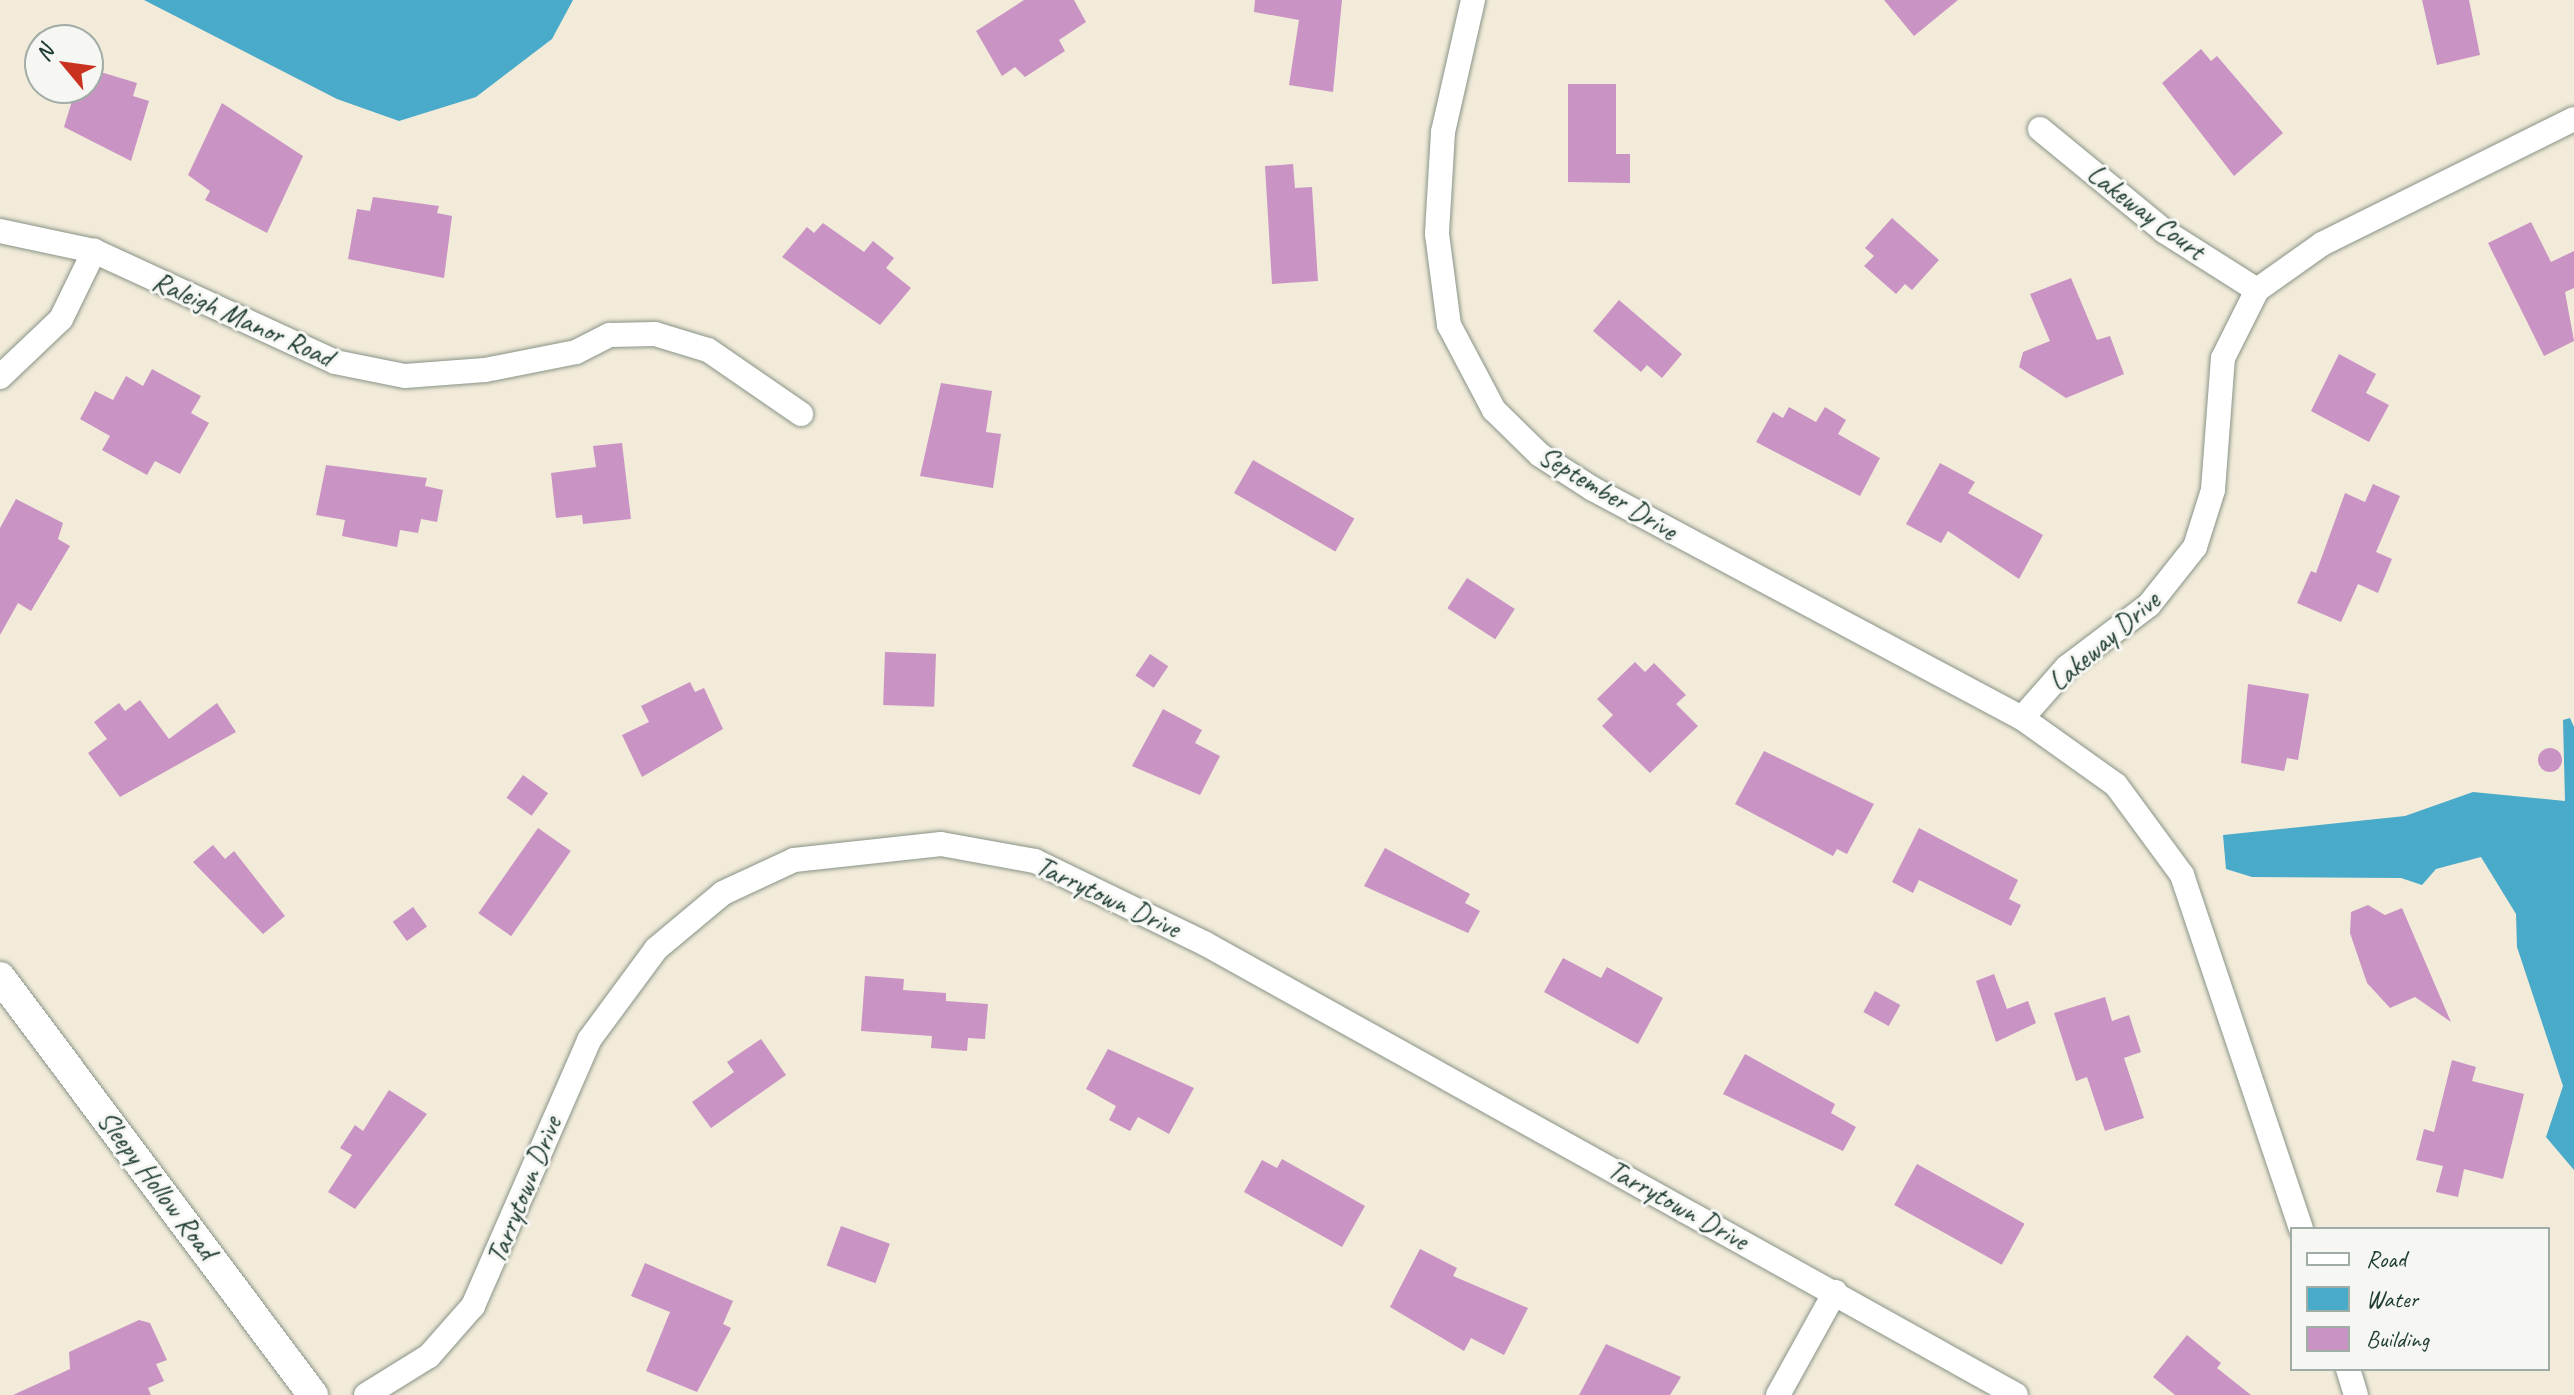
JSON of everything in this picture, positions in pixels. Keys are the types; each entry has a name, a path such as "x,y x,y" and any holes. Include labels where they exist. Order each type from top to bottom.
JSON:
{"street":[{"name":"September Drive","path":"1473,0 1443,132 1437,234 1449,325 1494,410 1540,455 1593,489 2022,718"},
{"name":"Lakeway Drive","path":"2300,1227 2182,875 2116,785 2022,718 2067,667 2149,605 2195,547 2213,490 2223,358 2257,290 2322,244 2574,119"},
{"name":"Lakeway Court","path":"2040,129 2164,231 2257,290"},
{"name":"Raleigh Manor Road","path":"0,231 94,251 335,362 405,376 485,370 576,352 610,335 655,334 708,350 801,414"},
{"path":"0,377 61,319 94,251"},
{"name":"Tarrytown Drive","path":"366,1395 429,1356 473,1306 589,1040 656,949 744,880 794,860 884,845 993,850 1089,885 1835,1292 2016,1395"},
{"name":"Sleepy Hollow Road","path":"0,977 313,1395"},
{"path":"1778,1395 1835,1292"},
{"path":"2349,1371 2356,1395"}],"water":[{"path":"144,0 573,0 552,39 476,97 399,121 337,99"},
{"path":"2570,718 2574,727 2574,1170 2546,1137 2563,1086 2517,947 2516,914 2481,857 2436,869 2422,885 2401,878 2252,877 2226,869 2223,835 2405,816 2473,792 2565,801 2563,720"}],"building":[{"path":"1024,0 1074,0 1086,22 1059,40 1065,51 1025,77 1015,67 1002,76 976,31"},
{"path":"1255,0 1342,0 1333,92 1289,85 1299,20 1254,12"},
{"path":"1884,0 1958,0 1914,36"},
{"path":"2422,0 2469,0 2480,55 2437,65"},
{"path":"2201,49 2211,61 2217,56 2283,133 2234,176 2162,83"},
{"path":"104,73 137,83 133,96 149,101 131,161 64,127 71,104 104,104"},
{"path":"1568,84 1616,84 1616,154 1630,154 1630,183 1568,182"},
{"path":"222,103 303,156 267,233 205,200 210,191 188,175"},
{"path":"1293,164 1295,188 1312,187 1318,281 1272,284 1265,166"},
{"path":"373,197 439,206 437,213 452,216 444,278 348,259 357,209 370,211"},
{"path":"1892,218 1939,260 1912,290 1905,284 1896,294 1864,266 1874,256 1865,248"},
{"path":"2531,222 2551,262 2574,251 2574,288 2565,292 2574,341 2544,356 2488,243"},
{"path":"823,223 864,252 873,241 894,258 886,268 911,288 880,325 782,257 807,227 814,233"},
{"path":"2071,278 2097,340 2110,336 2124,374 2066,398 2019,367 2023,352 2050,341 2030,294"},
{"path":"1619,300 1682,354 1662,378 1647,365 1641,372 1593,331"},
{"path":"2339,354 2376,374 2366,393 2389,405 2369,442 2311,411"},
{"path":"152,369 201,396 191,413 209,423 180,474 155,461 147,475 102,450 110,436 80,419 95,391 113,400 126,376 143,386"},
{"path":"941,383 992,391 986,432 1001,434 993,488 920,476"},
{"path":"1789,407 1816,422 1825,407 1846,420 1838,434 1880,458 1860,496 1756,442 1773,412 1783,418"},
{"path":"622,443 631,519 583,524 582,515 556,518 551,473 596,467 593,446"},
{"path":"1253,460 1354,518 1335,551 1234,493"},
{"path":"1940,463 1975,482 1968,493 2043,535 2019,579 1948,531 1941,543 1906,524"},
{"path":"326,465 427,478 425,486 443,490 437,522 421,519 418,533 400,530 397,547 342,536 345,520 316,515"},
{"path":"2373,484 2400,496 2376,552 2392,559 2378,593 2358,584 2341,622 2297,603 2311,571 2316,573 2345,493 2365,502"},
{"path":"16,499 63,523 58,539 70,546 31,611 18,603 0,635 0,528"},
{"path":"1467,578 1515,609 1495,639 1447,608"},
{"path":"885,652 936,654 934,707 883,705"},
{"path":"1150,654 1168,666 1154,688 1135,676"},
{"path":"1635,662 1645,672 1654,663 1686,695 1676,704 1698,726 1650,773 1602,726 1613,715 1597,699"},
{"path":"690,682 695,692 704,688 723,729 642,777 622,735 649,722 641,706"},
{"path":"2248,684 2309,694 2298,760 2287,758 2284,771 2241,763"},
{"path":"140,700 169,739 217,703 236,732 120,797 88,753 107,739 94,722 119,703 125,711"},
{"path":"1163,709 1202,730 1195,743 1220,756 1200,795 1132,766"},
{"path":"2550,748 2558,752 2562,760 2558,768 2550,772 2542,768 2538,760 2542,752"},
{"path":"1764,751 1874,804 1847,854 1837,849 1833,856 1735,804"},
{"path":"523,775 548,793 532,816 507,798"},
{"path":"538,828 571,851 511,936 478,913"},
{"path":"1919,828 2018,880 2009,899 2021,905 2011,926 1919,880 1913,893 1892,882"},
{"path":"213,845 225,859 234,851 285,916 263,934 193,862"},
{"path":"1385,848 1470,894 1465,903 1480,911 1468,933 1364,886"},
{"path":"2368,905 2385,915 2402,908 2451,1022 2415,997 2390,1008 2367,983 2350,933 2351,912"},
{"path":"413,907 427,926 407,941 393,922"},
{"path":"1563,958 1601,978 1607,967 1663,998 1638,1044 1544,992"},
{"path":"1994,974 2007,1009 2028,1001 2036,1023 1996,1042 1976,981"},
{"path":"865,976 904,979 903,990 946,993 946,1001 988,1004 985,1039 968,1038 967,1051 931,1048 932,1036 861,1031"},
{"path":"1875,991 1900,1005 1889,1026 1863,1012"},
{"path":"2105,997 2112,1021 2129,1015 2141,1052 2124,1058 2144,1118 2105,1131 2087,1077 2076,1081 2054,1013"},
{"path":"761,1039 786,1075 711,1128 692,1102 734,1072 727,1062"},
{"path":"1108,1049 1194,1088 1169,1134 1138,1117 1130,1131 1109,1120 1116,1106 1086,1089"},
{"path":"1745,1054 1835,1104 1831,1113 1856,1127 1843,1151 1723,1094"},
{"path":"2452,1060 2476,1067 2472,1081 2524,1094 2503,1179 2464,1169 2458,1197 2436,1192 2443,1166 2416,1160 2424,1129 2434,1132"},
{"path":"389,1090 427,1114 355,1209 328,1192 352,1155 340,1148 355,1125 363,1131"},
{"path":"1282,1159 1365,1206 1342,1247 1244,1192 1262,1160 1277,1168"},
{"path":"1917,1164 2025,1224 2002,1265 1894,1205"},
{"path":"841,1226 890,1244 875,1283 827,1265"},
{"path":"1420,1249 1457,1268 1453,1276 1528,1308 1504,1355 1471,1338 1464,1351 1390,1307"},
{"path":"645,1263 733,1301 723,1324 731,1328 697,1392 646,1371 670,1312 631,1296"},
{"path":"139,1320 150,1323 167,1360 156,1364 164,1381 148,1388 151,1395 13,1395 70,1369 69,1352"},
{"path":"2187,1335 2221,1363 2217,1368 2251,1395 2175,1395 2153,1377"},
{"path":"1606,1344 1681,1377 1670,1395 1579,1395"}]}
